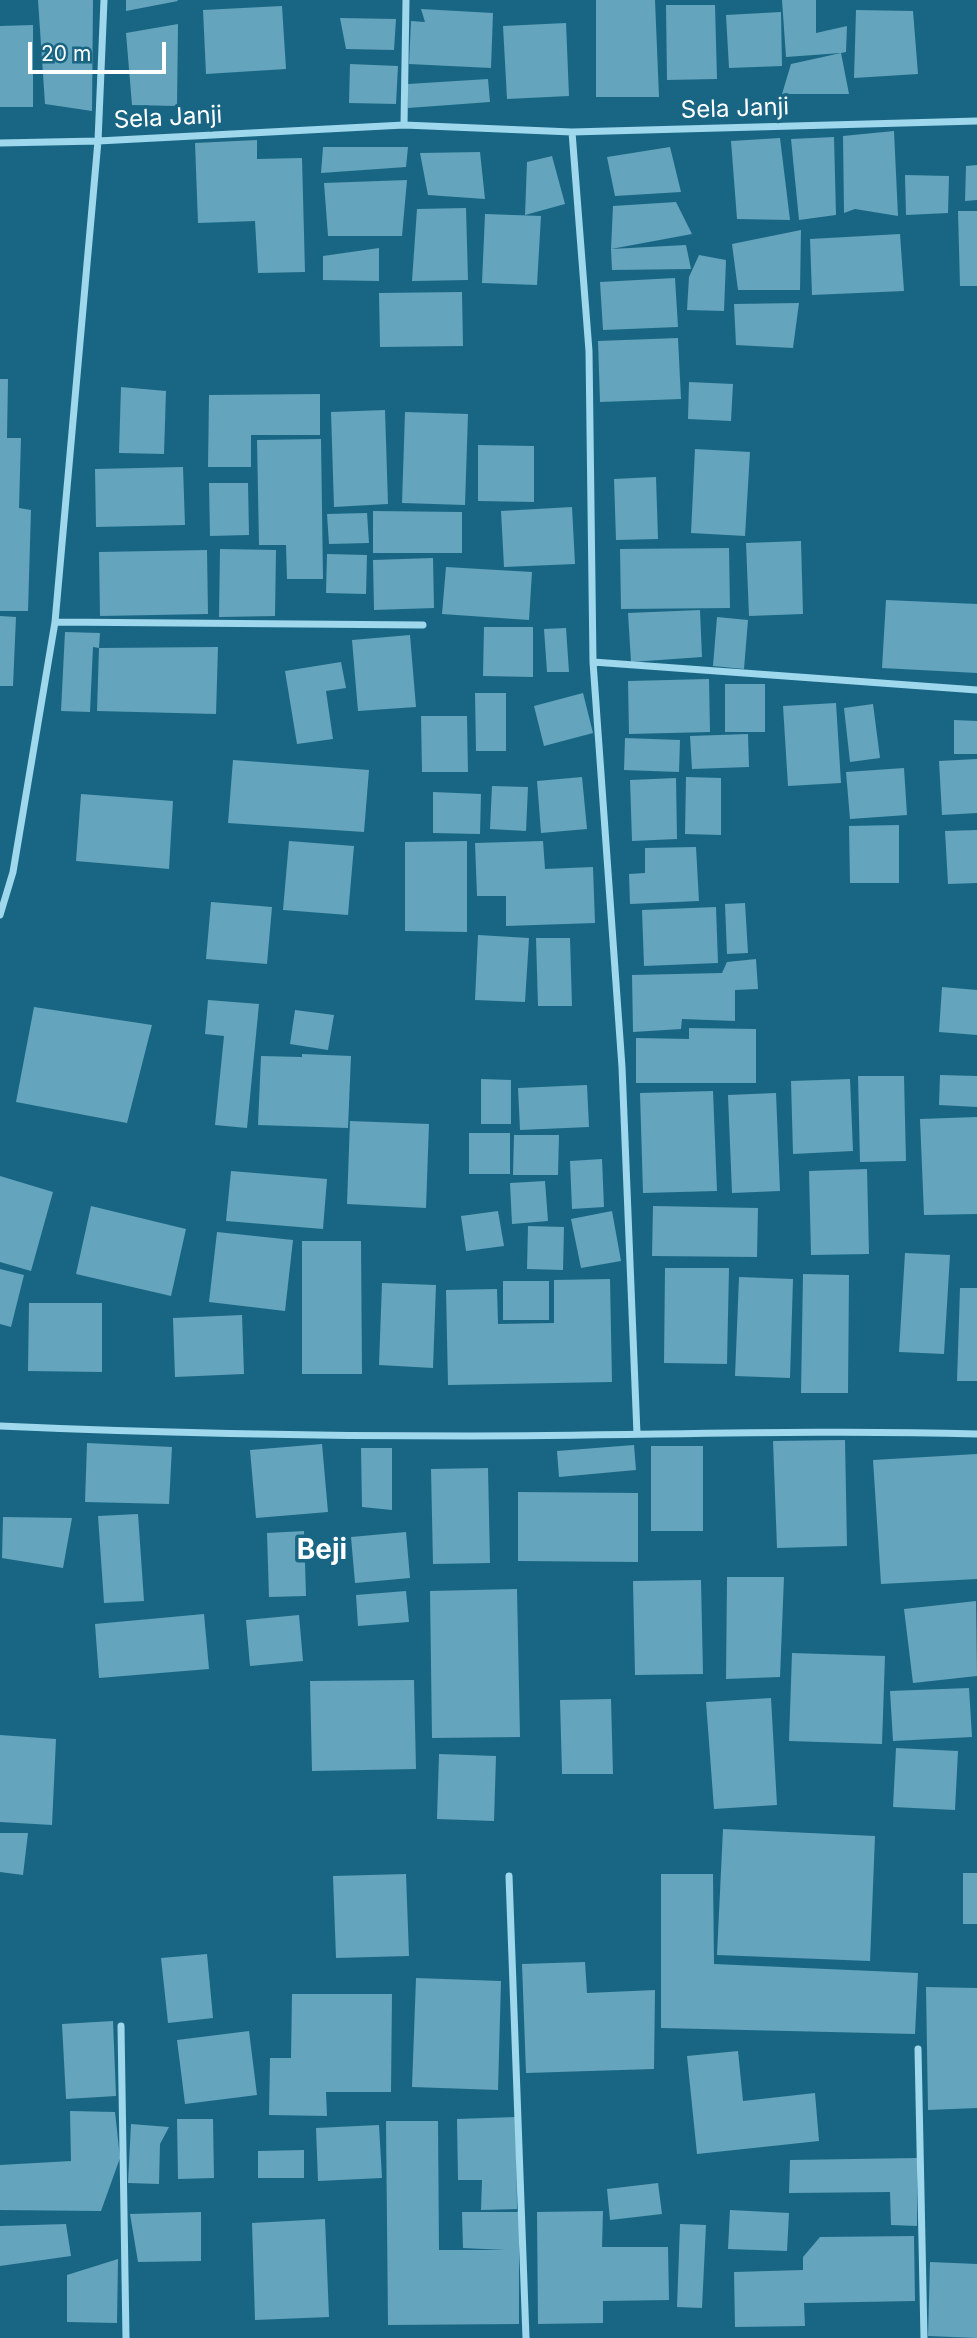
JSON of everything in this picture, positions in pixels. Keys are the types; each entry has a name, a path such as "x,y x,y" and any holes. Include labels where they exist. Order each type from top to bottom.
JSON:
{"street":[{"path":"0,143 98,141 104,0"},
{"path":"404,125 406,0"},
{"name":"Sela Janji","path":"0,915 13,872 55,622 98,141 404,125 572,132 977,121"},
{"path":"572,132 589,351 593,662 622,1067 637,1434"},
{"path":"55,622 423,625"},
{"path":"593,662 977,690"},
{"path":"0,1426 215,1434 472,1436 855,1431 977,1434"},
{"path":"509,1876 526,2338"},
{"path":"121,2026 126,2338"},
{"path":"918,2049 924,2338"}],"building":[{"path":"38,0 93,0 92,111 45,104"},
{"path":"126,0 177,0 178,1 126,11"},
{"path":"596,0 655,0 659,97 596,97"},
{"path":"782,0 816,0 816,33 847,26 846,52 786,57"},
{"path":"666,5 715,5 717,79 667,80"},
{"path":"282,6 286,69 206,74 203,10"},
{"path":"421,9 493,13 491,68 409,64 411,21 425,22"},
{"path":"856,10 913,11 918,74 854,78"},
{"path":"781,12 782,66 729,68 726,15"},
{"path":"340,18 396,19 394,50 346,49"},
{"path":"566,23 569,96 507,99 503,26"},
{"path":"178,24 177,106 132,105 126,33"},
{"path":"33,25 33,107 0,107 0,26"},
{"path":"841,53 849,94 782,94 791,64"},
{"path":"350,64 398,66 396,104 349,103"},
{"path":"488,79 490,102 408,108 408,84"},
{"path":"894,131 898,216 855,209 844,213 843,136"},
{"path":"834,137 836,215 799,220 791,139"},
{"path":"780,138 790,220 737,219 731,141"},
{"path":"257,140 257,159 302,158 305,272 258,273 255,221 198,223 195,143"},
{"path":"323,147 408,147 406,167 321,173"},
{"path":"670,147 681,192 615,196 607,157"},
{"path":"480,152 485,199 428,195 420,153"},
{"path":"552,156 565,204 525,215 527,162"},
{"path":"977,165 977,200 965,201 966,166"},
{"path":"905,175 949,176 948,213 906,215"},
{"path":"407,180 402,236 328,236 324,183"},
{"path":"676,202 692,234 611,249 613,206"},
{"path":"466,208 468,280 412,281 417,209"},
{"path":"958,211 977,211 977,286 960,286"},
{"path":"485,214 541,216 537,285 482,283"},
{"path":"801,230 800,290 738,290 732,244"},
{"path":"900,234 904,291 812,295 810,239"},
{"path":"686,245 691,269 612,270 611,249"},
{"path":"379,248 379,281 323,280 323,256"},
{"path":"699,255 726,260 724,311 687,310 689,277"},
{"path":"675,278 678,327 603,330 600,282"},
{"path":"462,292 463,346 380,347 379,293"},
{"path":"799,303 793,348 736,345 734,304"},
{"path":"678,338 681,399 600,402 598,341"},
{"path":"0,379 8,379 7,438 21,438 19,508 31,510 28,611 0,611"},
{"path":"689,382 733,384 731,421 688,419"},
{"path":"121,387 166,391 164,454 119,453"},
{"path":"320,394 320,435 251,435 251,467 208,467 209,395"},
{"path":"385,410 388,504 334,507 331,412"},
{"path":"405,412 468,414 465,505 402,503"},
{"path":"321,439 323,579 287,579 286,545 259,545 257,440"},
{"path":"478,445 534,446 534,502 478,501"},
{"path":"695,449 750,452 745,536 691,533"},
{"path":"183,467 185,525 96,527 95,469"},
{"path":"656,477 658,539 616,540 614,479"},
{"path":"209,483 248,483 249,535 210,536"},
{"path":"572,507 575,564 504,567 501,511"},
{"path":"373,511 462,512 462,553 373,553"},
{"path":"367,513 369,543 329,544 327,514"},
{"path":"801,541 803,614 749,616 746,543"},
{"path":"729,548 730,608 621,609 620,549"},
{"path":"220,549 276,550 275,616 219,617"},
{"path":"207,550 208,614 100,616 99,552"},
{"path":"327,554 367,555 366,594 326,593"},
{"path":"433,558 434,608 374,610 373,560"},
{"path":"446,567 532,572 529,620 442,614"},
{"path":"886,600 977,604 977,673 882,668"},
{"path":"700,610 702,657 631,662 628,613"},
{"path":"0,616 16,617 13,686 0,686"},
{"path":"717,617 748,620 744,669 713,666"},
{"path":"484,627 533,627 533,677 483,676"},
{"path":"566,628 569,672 547,672 544,629"},
{"path":"65,632 100,633 99,648 93,647 90,712 61,711"},
{"path":"410,635 416,707 358,711 352,640"},
{"path":"218,647 216,714 97,711 99,648"},
{"path":"341,662 346,688 326,691 333,739 297,744 285,671"},
{"path":"709,679 710,732 629,734 628,681"},
{"path":"725,684 765,684 765,732 725,732"},
{"path":"475,693 506,693 506,751 476,751"},
{"path":"583,693 593,733 544,746 534,706"},
{"path":"836,703 841,783 788,786 783,706"},
{"path":"873,704 880,758 850,762 844,708"},
{"path":"421,716 467,716 468,772 422,772"},
{"path":"954,720 977,721 977,754 954,754"},
{"path":"748,734 749,767 692,769 690,736"},
{"path":"625,738 680,740 679,772 624,770"},
{"path":"977,759 977,813 942,815 939,761"},
{"path":"233,760 369,770 364,832 228,823"},
{"path":"904,768 907,815 850,819 846,772"},
{"path":"582,777 587,829 541,833 537,781"},
{"path":"686,777 721,778 721,835 685,834"},
{"path":"676,778 677,839 632,841 630,780"},
{"path":"492,786 528,787 526,831 490,829"},
{"path":"433,792 481,794 480,834 433,833"},
{"path":"81,794 173,801 169,869 76,861"},
{"path":"899,825 899,883 850,883 849,826"},
{"path":"977,830 977,883 948,884 945,831"},
{"path":"289,841 354,846 348,915 283,910"},
{"path":"467,841 467,932 405,931 405,842"},
{"path":"543,841 545,869 593,867 595,923 506,926 506,896 477,896 475,843"},
{"path":"696,847 699,901 630,904 629,874 645,873 645,848"},
{"path":"211,902 272,907 267,964 206,959"},
{"path":"745,903 748,953 727,954 725,904"},
{"path":"716,907 718,963 644,966 642,910"},
{"path":"478,935 529,938 525,1002 475,1000"},
{"path":"536,938 570,938 572,1006 538,1006"},
{"path":"756,959 758,989 735,990 735,1021 682,1019 681,1029 633,1032 632,975 722,973 727,962"},
{"path":"942,987 977,990 977,1035 939,1032"},
{"path":"208,1000 259,1004 247,1128 215,1125 224,1036 205,1034"},
{"path":"34,1007 152,1025 127,1123 16,1102"},
{"path":"295,1010 334,1015 328,1050 290,1044"},
{"path":"689,1028 756,1029 756,1083 636,1083 636,1038 689,1039"},
{"path":"302,1054 351,1056 348,1128 258,1125 261,1056 302,1057"},
{"path":"940,1075 977,1076 977,1107 939,1105"},
{"path":"858,1076 904,1076 906,1161 860,1162"},
{"path":"481,1079 511,1080 511,1124 481,1124"},
{"path":"850,1079 853,1151 793,1154 791,1081"},
{"path":"587,1085 589,1127 520,1130 518,1088"},
{"path":"713,1091 717,1191 643,1193 640,1093"},
{"path":"776,1093 780,1191 732,1193 728,1095"},
{"path":"977,1117 977,1214 924,1215 920,1119"},
{"path":"350,1121 429,1124 426,1208 347,1204"},
{"path":"469,1133 510,1133 510,1174 469,1174"},
{"path":"514,1135 559,1135 558,1175 513,1175"},
{"path":"602,1159 604,1207 572,1209 570,1161"},
{"path":"867,1169 869,1254 811,1255 809,1171"},
{"path":"231,1171 327,1179 323,1229 226,1221"},
{"path":"0,1176 53,1192 31,1271 0,1262"},
{"path":"545,1181 548,1221 512,1224 510,1183"},
{"path":"91,1206 186,1229 171,1296 76,1274"},
{"path":"653,1206 758,1208 757,1257 652,1256"},
{"path":"498,1211 504,1246 466,1251 461,1216"},
{"path":"612,1211 621,1261 581,1268 571,1219"},
{"path":"528,1226 564,1227 563,1270 527,1269"},
{"path":"217,1232 293,1240 285,1311 209,1302"},
{"path":"302,1241 361,1241 362,1374 302,1374"},
{"path":"905,1253 950,1255 944,1354 899,1352"},
{"path":"665,1268 729,1268 727,1364 664,1363"},
{"path":"0,1269 24,1275 11,1327 0,1324"},
{"path":"803,1274 849,1275 848,1393 801,1393"},
{"path":"739,1277 793,1279 790,1378 735,1376"},
{"path":"610,1279 612,1382 448,1385 446,1290 497,1289 498,1324 554,1323 554,1280"},
{"path":"503,1281 549,1281 549,1320 503,1320"},
{"path":"382,1283 436,1285 433,1368 379,1365"},
{"path":"960,1288 977,1288 977,1381 957,1381"},
{"path":"29,1303 102,1303 102,1372 28,1371"},
{"path":"242,1315 244,1374 175,1377 173,1318"},
{"path":"845,1440 847,1546 777,1548 773,1441"},
{"path":"87,1443 172,1447 169,1504 85,1502"},
{"path":"322,1444 328,1512 256,1518 250,1450"},
{"path":"634,1445 636,1470 559,1477 557,1451"},
{"path":"651,1446 703,1446 703,1531 651,1531"},
{"path":"361,1448 392,1448 392,1510 362,1507"},
{"path":"977,1454 977,1579 881,1584 873,1460"},
{"path":"488,1468 490,1563 433,1564 431,1469"},
{"path":"518,1492 638,1493 638,1562 518,1561"},
{"path":"138,1514 144,1601 104,1603 98,1516"},
{"path":"3,1517 72,1518 63,1568 2,1558"},
{"path":"304,1531 306,1596 269,1597 267,1533"},
{"path":"406,1532 410,1578 355,1583 351,1537"},
{"path":"727,1577 784,1577 780,1677 726,1679"},
{"path":"701,1580 703,1674 635,1675 633,1581"},
{"path":"517,1589 520,1737 432,1738 430,1591"},
{"path":"406,1591 409,1622 358,1626 356,1595"},
{"path":"976,1601 977,1676 913,1683 904,1609"},
{"path":"204,1614 209,1669 99,1678 95,1624"},
{"path":"299,1615 303,1661 250,1666 246,1620"},
{"path":"792,1653 885,1656 882,1744 789,1741"},
{"path":"414,1680 416,1769 312,1771 310,1681"},
{"path":"969,1688 972,1737 893,1741 890,1691"},
{"path":"771,1698 777,1805 714,1809 706,1702"},
{"path":"611,1699 613,1774 562,1774 560,1700"},
{"path":"0,1735 56,1739 52,1825 0,1822"},
{"path":"896,1748 958,1751 955,1810 893,1807"},
{"path":"439,1754 496,1756 494,1821 437,1819"},
{"path":"723,1829 875,1836 870,1961 717,1955"},
{"path":"0,1833 28,1833 23,1875 0,1872"},
{"path":"963,1873 977,1873 977,1924 963,1924"},
{"path":"406,1874 409,1956 336,1958 333,1876"},
{"path":"661,1874 713,1874 714,1964 918,1973 915,2034 661,2028"},
{"path":"207,1954 213,2018 168,2023 161,1958"},
{"path":"585,1962 587,1993 655,1990 654,2069 526,2073 522,1964"},
{"path":"416,1978 501,1981 498,2090 412,2087"},
{"path":"926,1987 977,1988 977,2108 928,2110"},
{"path":"292,1994 392,1994 391,2092 326,2092 327,2116 269,2115 270,2058 291,2058"},
{"path":"113,2021 116,2096 66,2099 62,2024"},
{"path":"249,2031 257,2095 185,2104 177,2040"},
{"path":"738,2051 743,2101 815,2093 819,2141 697,2154 687,2056"},
{"path":"70,2111 115,2112 120,2158 101,2211 0,2210 0,2165 71,2161"},
{"path":"516,2117 517,2209 481,2210 482,2180 458,2180 457,2119"},
{"path":"177,2119 213,2119 214,2178 178,2179"},
{"path":"386,2121 438,2121 439,2250 505,2250 463,2248 462,2212 519,2212 519,2324 388,2325"},
{"path":"131,2124 169,2127 160,2144 159,2184 128,2183"},
{"path":"379,2125 382,2178 318,2181 316,2128"},
{"path":"304,2150 304,2178 258,2178 258,2151"},
{"path":"917,2158 917,2226 891,2225 890,2192 789,2193 790,2160"},
{"path":"658,2183 662,2214 610,2220 607,2189"},
{"path":"730,2210 789,2213 787,2251 728,2249"},
{"path":"603,2211 602,2247 668,2247 669,2300 603,2301 603,2323 538,2324 537,2212"},
{"path":"201,2212 201,2261 138,2262 130,2214"},
{"path":"325,2219 329,2317 255,2320 252,2223"},
{"path":"66,2224 71,2256 0,2266 0,2226"},
{"path":"680,2224 706,2225 702,2308 677,2307"},
{"path":"914,2236 915,2301 804,2303 805,2326 735,2327 734,2272 803,2270 803,2257 820,2237"},
{"path":"118,2259 117,2323 67,2322 67,2275"},
{"path":"930,2262 977,2264 977,2338 928,2336"}],"district":[{"name":"Beji","path":"322,1551"}]}
